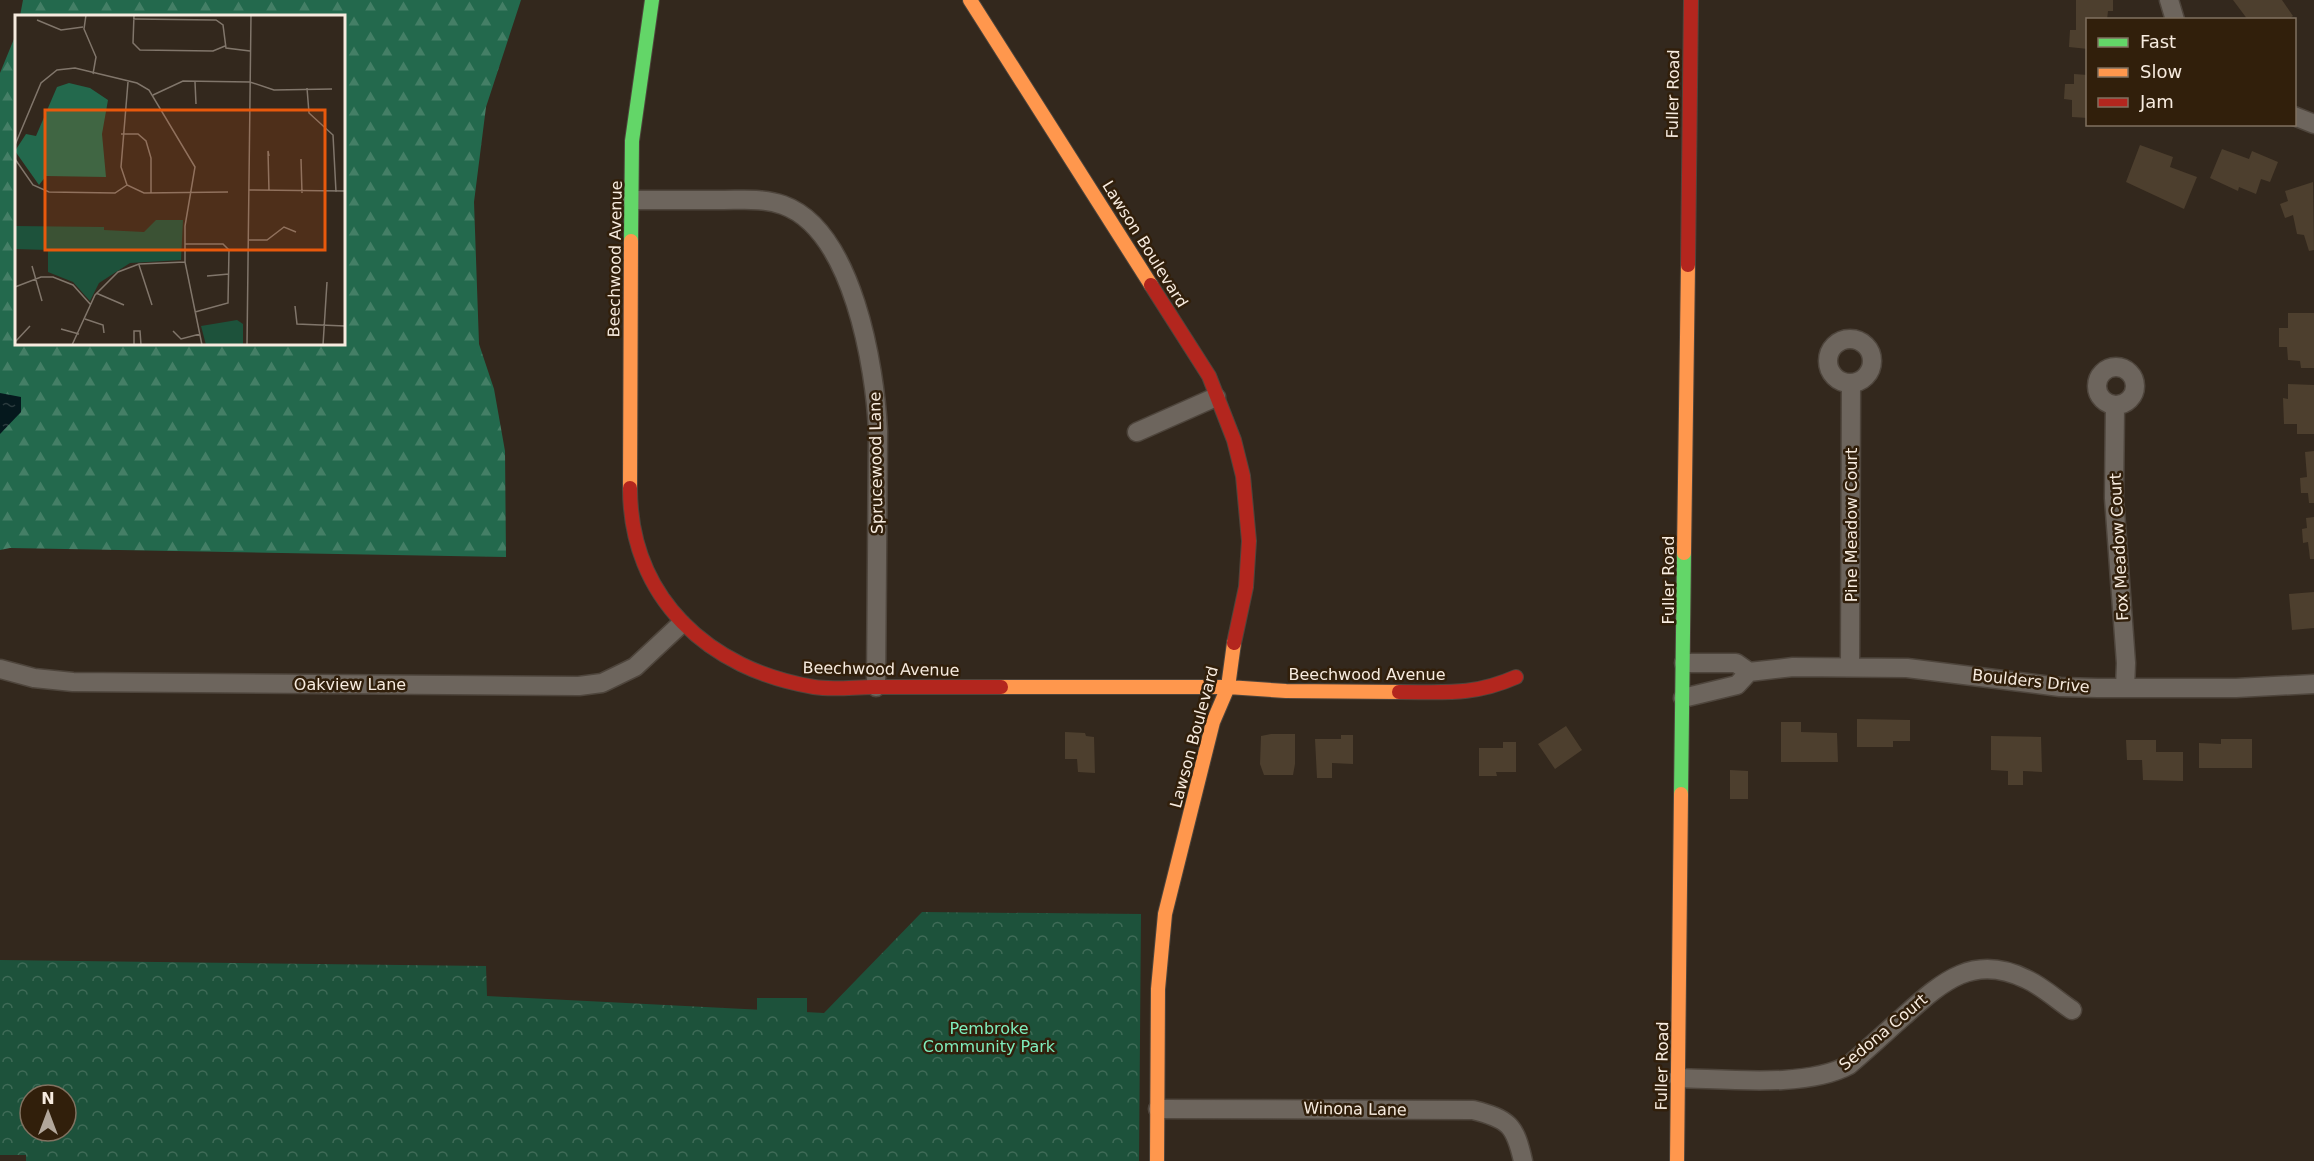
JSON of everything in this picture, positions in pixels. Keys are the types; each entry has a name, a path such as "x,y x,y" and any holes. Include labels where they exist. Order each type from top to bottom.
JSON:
{"street":[{"name":"Beechwood Avenue","path":"652,0 635,111 632,200 630,513 638,548 657,591 681,624 705,645 745,669 789,683 816,687 1228,687 1286,691 1469,692 1493,687 1516,677"},
{"name":"Lawson Boulevard","path":"970,0 1209,376 1234,440 1243,476 1249,541 1246,587 1233,649 1228,687 1213,722 1165,914 1158,989 1156,1161"},
{"name":"Fuller Road","path":"1677,1161 1691,0"},
{"path":"2169,0 2174,18"},
{"path":"2296,116 2314,124"},
{"name":"Sprucewood Lane","path":"632,200 768,201 797,212 813,224 836,257 852,292 867,341 877,398 876,687"},
{"name":"Pine Meadow Court","path":"1850,667 1851,383"},
{"path":"1137,432 1216,397"},
{"name":"Fox Meadow Court","path":"2115,406 2114,498 2126,688"},
{"name":"Oakview Lane","path":"0,669 34,678 73,682 579,686 602,683 634,667 681,624"},
{"name":"Boulders Drive","path":"1684,663 1736,663 1749,672"},
{"name":"Boulders Drive","path":"1683,698 1737,685 1749,672 1793,667 1907,668 2060,687 2236,688 2314,684"},
{"name":"Sedona Court","path":"1678,1078 1794,1080 1836,1072 1849,1065 1938,986 1977,969 2011,973 2028,980 2072,1010"},
{"name":"Winona Lane","path":"1158,1109 1473,1110 1504,1120 1518,1136 1522,1161"}],"green space":[{"path":"23,0 521,0 486,107 474,202 479,344 494,389 505,451 506,557 10,548 0,550 0,73 15,36 15,345 345,345 345,15 20,15"},
{"name":"Pembroke Community Park","path":"922,912 1141,914 1139,1161 26,1161 26,1155 0,1155 0,960 486,966 487,996 824,1013"},
{"path":"757,998 807,998 807,1064 757,1063"}],"water":[{"path":"0,393 21,397 21,412 0,434"}],"building":[{"path":"2076,0 2113,0 2113,11 2108,11 2107,18 2086,18 2086,49 2069,47 2070,30 2076,30"},
{"path":"2233,0 2282,0 2293,16 2290,18 2246,18"},
{"path":"2074,74 2086,75 2086,118 2072,117 2072,100 2064,99 2065,84 2074,84"},
{"path":"2140,145 2173,157 2170,167 2197,177 2184,209 2126,182"},
{"path":"2222,149 2249,159 2252,151 2278,162 2270,182 2261,179 2256,194 2239,187 2238,191 2210,178"},
{"path":"2313,182 2314,250 2309,251 2304,235 2297,234 2293,215 2285,218 2280,204 2288,201 2285,191"},
{"path":"2288,313 2314,313 2314,368 2301,368 2300,361 2288,360 2287,347 2279,347 2279,328 2288,328"},
{"path":"2288,384 2314,385 2314,434 2297,434 2297,424 2284,424 2283,398 2288,399"},
{"path":"2314,451 2314,503 2309,503 2308,493 2301,493 2300,478 2307,477 2305,452"},
{"path":"2314,517 2314,559 2310,559 2308,542 2303,543 2302,529 2307,528 2306,518"},
{"path":"2314,592 2314,628 2292,630 2289,594"},
{"path":"1857,719 1910,720 1910,741 1893,741 1893,747 1857,747"},
{"path":"1781,722 1801,722 1801,732 1837,733 1838,762 1781,762"},
{"path":"1566,726 1582,750 1555,769 1538,744"},
{"path":"1065,732 1085,733 1086,736 1094,737 1095,773 1078,772 1077,759 1065,759"},
{"path":"1295,734 1293,775 1264,775 1260,764 1261,736"},
{"path":"1341,735 1353,735 1353,764 1332,763 1332,778 1317,778 1315,739 1341,739"},
{"path":"1991,736 2041,737 2042,772 2023,771 2023,785 2008,785 2008,771 1991,770"},
{"path":"2221,739 2252,739 2252,768 2199,768 2199,743 2221,744"},
{"path":"2126,740 2156,740 2156,752 2183,752 2183,781 2143,780 2142,760 2127,760"},
{"path":"1503,742 1516,742 1516,772 1496,772 1497,776 1479,776 1479,748 1503,748"},
{"path":"1730,770 1748,771 1748,799 1730,799"}],"traffic: fast":[{"path":"631,241 632,141 652,0"},
{"path":"1681,794 1684,553"}],"traffic: slow":[{"path":"970,0 1151,285"},
{"path":"630,488 631,241"},
{"path":"1684,553 1688,265"},
{"path":"1157,1161 1158,989 1165,914 1213,722 1228,687 1234,643"},
{"path":"1001,687 1228,687 1286,691 1399,692"},
{"path":"1677,1161 1681,794"}],"traffic: jam":[{"path":"1688,265 1691,0"},
{"path":"1151,285 1209,376 1234,440 1243,476 1249,541 1246,587 1234,643"},
{"path":"630,488 634,527 644,563 661,595 683,622 710,646 741,664 776,678 821,688 1001,687"},
{"path":"1399,692 1472,690 1516,677"}]}
